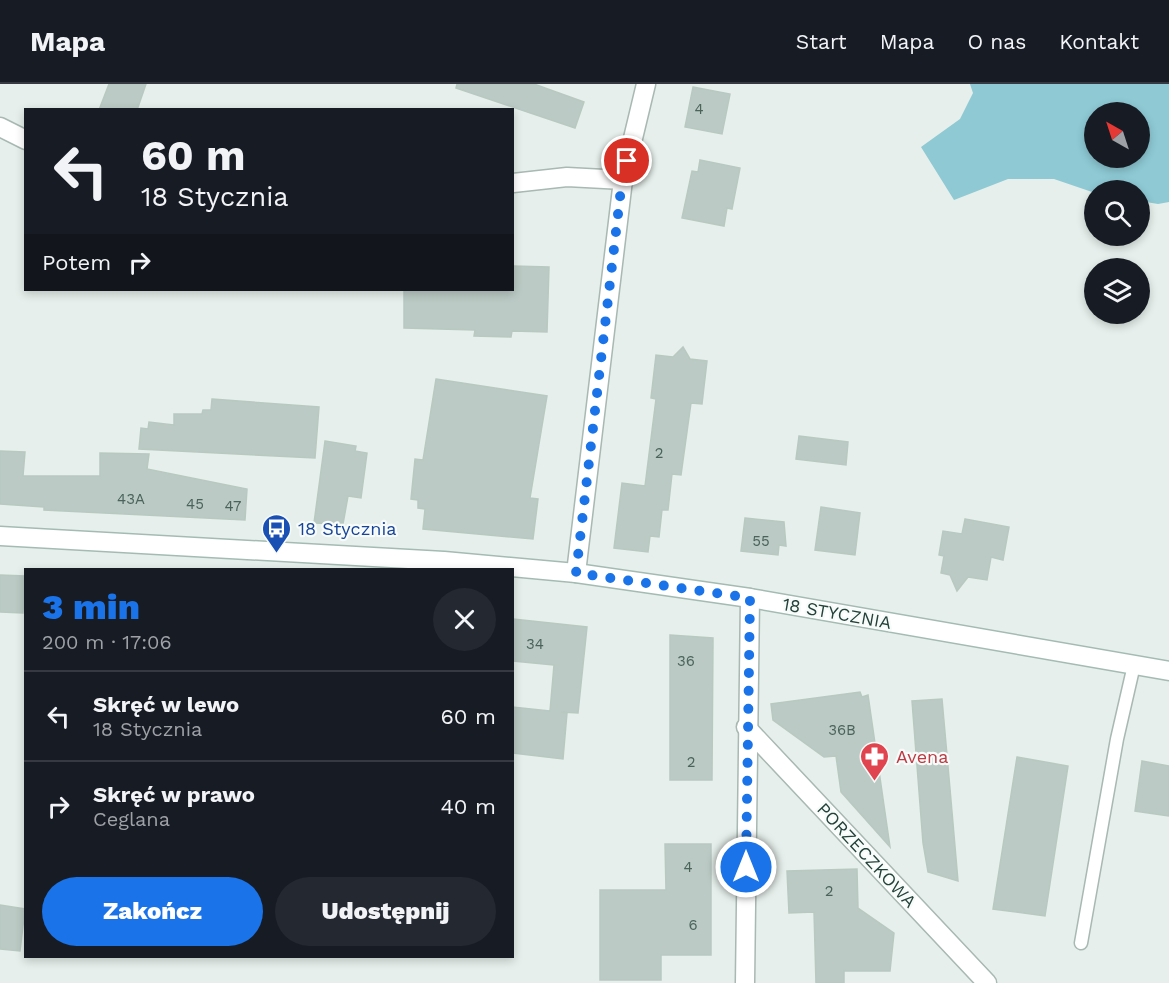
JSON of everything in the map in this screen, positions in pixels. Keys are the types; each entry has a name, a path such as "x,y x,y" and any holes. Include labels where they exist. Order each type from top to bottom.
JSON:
{"street":[{"path":"576,573 622,180 646,84"},
{"path":"0,127 24,139"},
{"path":"514,183 567,177 622,180"},
{"name":"18 STYCZNIA","path":"0,536 444,561 576,573 750,598 1169,671"},
{"path":"745,983 746,727 750,598"},
{"name":"PORZECZKOWA","path":"746,727 987,983"}],"lane":[{"path":"1081,943 1117,739 1134,665"}],"water":[{"path":"970,84 1169,84 1169,202 1150,203 1150,180 1084,180 1084,189 1054,179 1008,179 954,200 921,147 960,119 973,93"}],"building":[{"path":"109,84 146,84 138,108 100,108"},
{"path":"457,84 534,84 584,102 575,128 456,88"},
{"path":"693,87 730,94 722,134 685,127"},
{"path":"700,160 740,168 732,209 727,208 724,226 682,218 692,171 698,172"},
{"path":"514,266 549,267 547,332 512,331 511,337 474,336 475,330 404,328 404,291 514,291"},
{"path":"683,347 690,359 707,361 702,404 691,403 681,475 672,474 668,510 662,510 659,537 650,536 648,552 614,548 622,483 645,486 656,399 651,398 656,355 673,357"},
{"path":"436,379 547,396 530,498 538,499 533,539 423,529 425,509 418,508 418,500 411,499 415,459 423,460"},
{"path":"212,399 319,407 315,458 139,449 141,428 148,429 149,422 174,425 174,414 202,414 203,410 211,410"},
{"path":"799,436 848,442 846,465 796,459"},
{"path":"325,441 356,446 355,451 367,453 361,498 348,496 343,524 314,523"},
{"path":"0,451 25,452 23,476 100,476 100,453 149,454 147,469 247,489 245,520 44,510 44,507 0,504"},
{"path":"821,507 860,513 855,555 815,550"},
{"path":"745,518 784,522 786,546 779,545 778,555 741,551"},
{"path":"965,519 1009,527 1003,560 991,557 987,580 968,577 957,591 950,575 941,573 944,556 939,555 943,531 962,534"},
{"path":"0,575 24,576 23,613 0,612"},
{"path":"514,619 587,627 578,713 561,712 567,713 563,759 514,753 514,707 550,711 554,665 514,661"},
{"path":"670,635 713,638 712,780 670,780"},
{"path":"860,692 862,697 868,695 890,847 841,792 836,756 824,757 773,720 771,704"},
{"path":"942,699 958,881 928,872 923,843 912,701"},
{"path":"1017,757 1068,766 1045,916 993,909"},
{"path":"1142,761 1169,766 1169,816 1135,811"},
{"path":"665,844 711,844 711,955 661,955 661,980 600,980 600,890 666,890"},
{"path":"857,869 858,908 894,933 890,971 844,971 844,983 816,983 814,912 789,913 787,871"},
{"path":"0,905 24,909 20,951 0,949"}],"place":[{"name":"18 Stycznia","path":"277,554"},
{"name":"Avena","path":"875,782"}],"route":[{"path":"627,161 622,180 576,573 750,598 746,727 746,867"}]}
